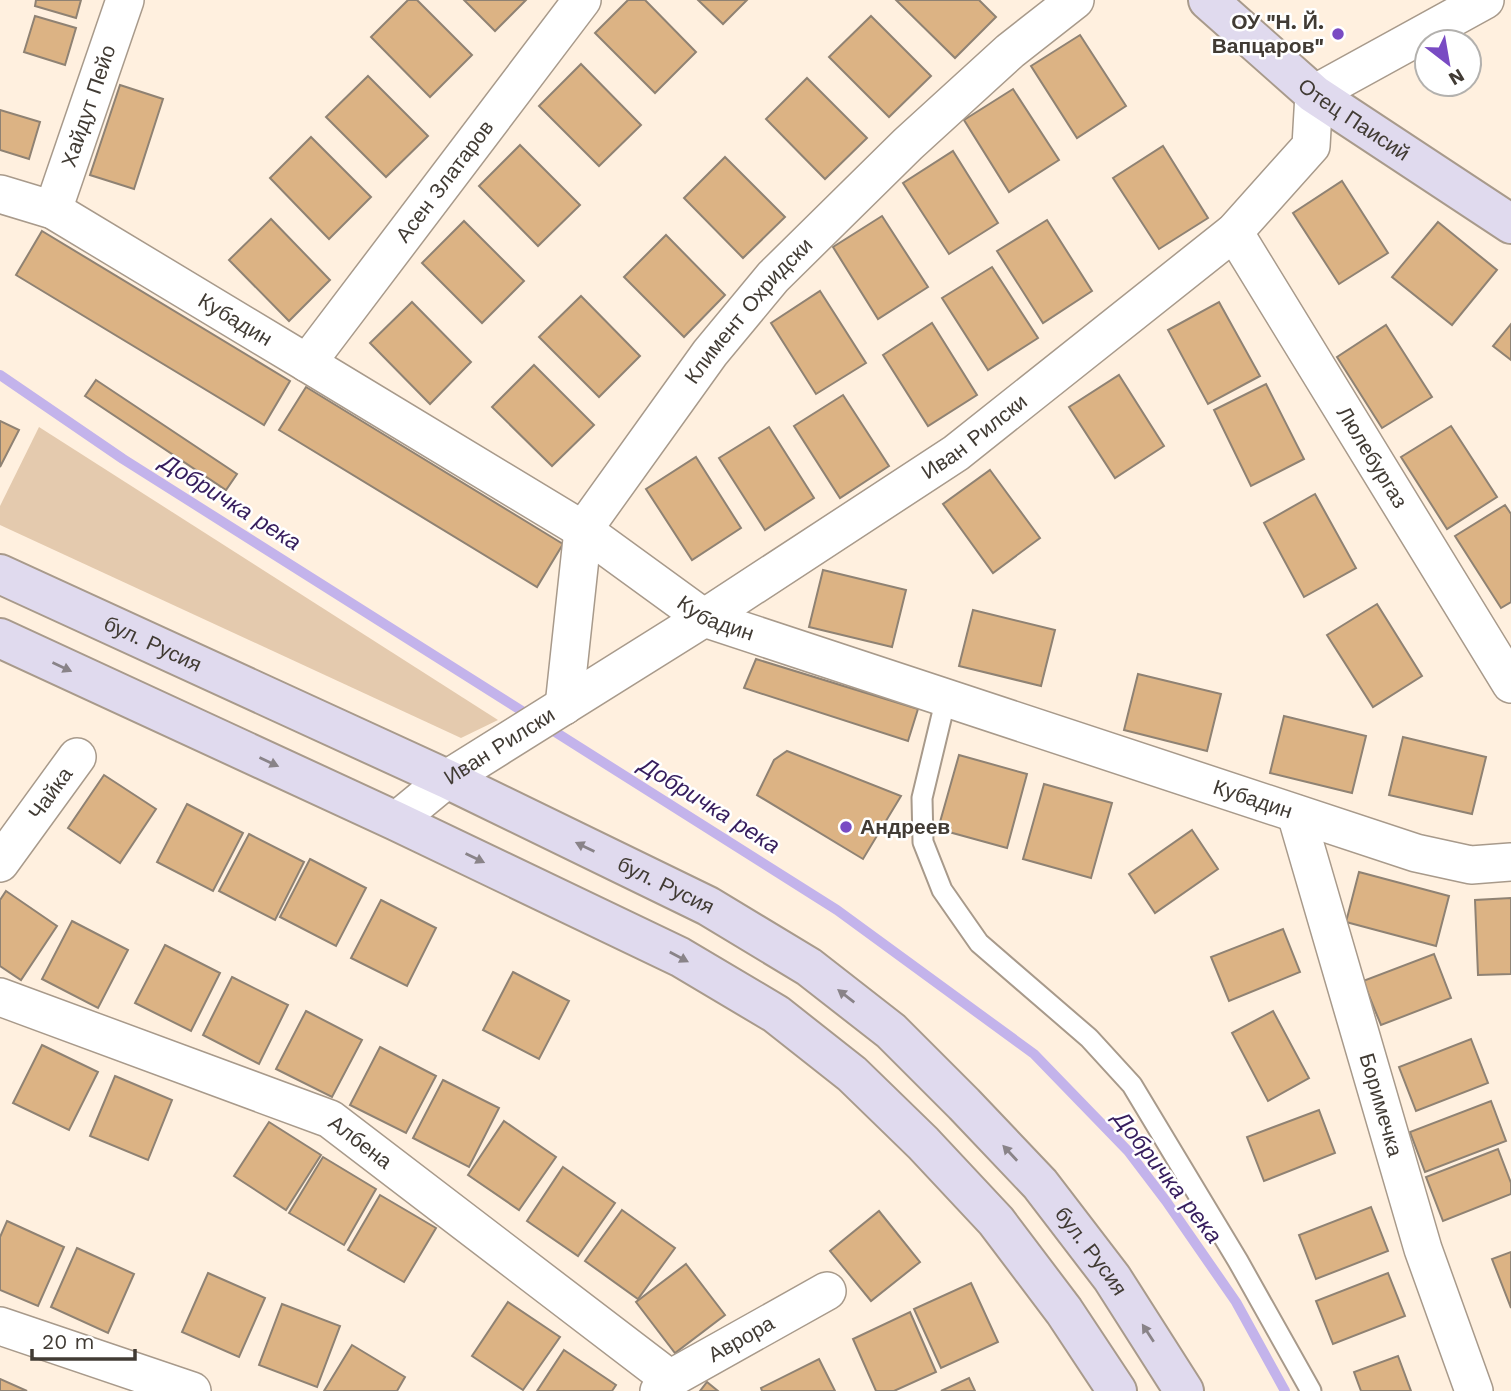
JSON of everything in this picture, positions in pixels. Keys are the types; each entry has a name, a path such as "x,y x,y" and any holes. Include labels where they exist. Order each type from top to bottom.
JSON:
{"main road":[{"name":"Отец Паисий","path":"1208,0 1314,94 1511,224"},
{"name":"бул. Русия","path":"0,574 447,779 708,906 809,967 891,1031 1040,1184 1112,1278 1184,1391"},
{"path":"0,638 396,821 680,957 776,1014 852,1074 923,1143 996,1221 1065,1311 1117,1391"}],"street":[{"name":"Хайдут Пейо","path":"53,210 125,0"},
{"name":"Асен Златаров","path":"307,363 582,0"},
{"name":"Климент Охридски","path":"559,709 583,530 710,353 773,277 908,144 1010,51 1075,0"},
{"path":"1314,94 1485,0"},
{"name":"Иван Рилски","path":"396,821 447,779 704,618 956,453 1234,232 1311,146 1314,94"},
{"name":"Кубадин","path":"0,194 53,210 583,530 704,618 1416,853 1471,865 1511,862"},
{"name":"Люлебургаз","path":"1234,232 1511,684"},
{"name":"Чайка","path":"0,863 77,757"},
{"name":"Боримечка","path":"1296,814 1423,1249 1474,1391"},
{"name":"Албена","path":"0,997 330,1119 664,1385"},
{"name":"Аврора","path":"664,1385 827,1292"},
{"path":"0,1326 192,1391"}],"lane":[{"path":"946,698 922,798 923,842 942,890 979,943 1089,1038 1132,1085 1210,1214 1311,1391"}],"shaded area":[{"path":"39,427 498,720 461,738 0,525 0,506"}],"building":[{"path":"36,0 81,0 76,18 35,6"},
{"path":"408,0 417,0 472,55 430,97 371,37"},
{"path":"464,0 526,0 495,31"},
{"path":"628,0 645,0 696,52 655,93 595,33"},
{"path":"698,0 747,0 723,24"},
{"path":"896,0 979,0 996,17 955,58"},
{"path":"35,16 76,28 65,65 24,52"},
{"path":"871,16 931,76 889,117 829,57"},
{"path":"1080,35 1126,106 1077,138 1031,66"},
{"path":"581,64 641,125 599,166 539,106"},
{"path":"368,76 428,136 386,177 326,117"},
{"path":"807,78 867,138 825,179 766,119"},
{"path":"120,85 163,99 134,189 90,175"},
{"path":"1013,89 1059,160 1009,192 964,120"},
{"path":"0,110 40,122 29,159 0,150"},
{"path":"311,137 371,197 329,239 270,178"},
{"path":"520,145 580,205 538,246 479,186"},
{"path":"1163,146 1208,218 1159,249 1113,178"},
{"path":"953,151 998,223 949,254 903,183"},
{"path":"725,157 785,217 743,258 684,198"},
{"path":"1342,181 1388,253 1339,284 1293,213"},
{"path":"882,216 928,287 878,319 833,247"},
{"path":"271,219 330,280 289,321 229,260"},
{"path":"1047,220 1092,291 1043,323 997,251"},
{"path":"464,221 524,281 482,323 422,263"},
{"path":"1438,222 1497,270 1452,325 1392,277"},
{"path":"42,231 290,381 264,425 16,275"},
{"path":"666,235 725,295 684,337 624,277"},
{"path":"992,267 1038,338 988,370 942,298"},
{"path":"820,291 866,363 816,394 771,323"},
{"path":"581,296 640,356 599,397 539,337"},
{"path":"412,302 471,362 430,404 370,343"},
{"path":"1219,302 1260,376 1208,404 1168,330"},
{"path":"932,323 977,395 928,426 883,355"},
{"path":"1511,324 1511,360 1493,346"},
{"path":"1386,325 1432,397 1382,428 1337,357"},
{"path":"534,365 594,425 552,466 492,407"},
{"path":"1119,375 1164,446 1115,478 1069,407"},
{"path":"96,380 237,474 226,490 85,396"},
{"path":"1266,384 1304,459 1251,486 1214,410"},
{"path":"306,387 563,544 537,587 279,430"},
{"path":"843,395 889,466 840,498 794,426"},
{"path":"0,421 19,430 0,467"},
{"path":"1451,426 1497,497 1447,529 1401,457"},
{"path":"769,427 814,498 765,530 719,458"},
{"path":"696,457 741,528 692,560 646,489"},
{"path":"990,470 1040,538 993,573 943,504"},
{"path":"1315,494 1356,568 1304,597 1264,523"},
{"path":"1505,505 1511,514 1511,602 1501,608 1455,536"},
{"path":"823,570 906,590 892,647 809,627"},
{"path":"1377,604 1422,676 1373,707 1327,635"},
{"path":"973,610 1055,630 1041,686 959,666"},
{"path":"756,659 918,709 908,741 744,688"},
{"path":"1138,674 1221,694 1207,751 1124,730"},
{"path":"1284,716 1366,736 1352,793 1270,773"},
{"path":"1403,737 1486,757 1472,814 1389,795"},
{"name":"Андреев","path":"787,751 901,796 863,859 757,795 774,760"},
{"path":"959,755 1027,774 1007,848 938,829"},
{"path":"104,775 156,809 120,863 68,828"},
{"path":"1044,784 1112,803 1091,878 1023,859"},
{"path":"187,804 243,833 213,891 157,862"},
{"path":"1192,830 1218,869 1155,913 1129,874"},
{"path":"249,834 304,862 275,920 219,891"},
{"path":"310,859 366,888 336,946 280,917"},
{"path":"1359,872 1449,896 1436,946 1346,922"},
{"path":"6,891 57,926 21,980 0,966 0,900"},
{"path":"1511,898 1511,974 1478,975 1475,900"},
{"path":"381,900 436,928 407,986 351,958"},
{"path":"72,921 128,950 98,1008 42,979"},
{"path":"1283,929 1300,972 1229,1001 1211,957"},
{"path":"165,945 220,973 191,1031 135,1003"},
{"path":"1434,954 1451,998 1381,1025 1363,981"},
{"path":"513,972 569,1001 539,1059 483,1030"},
{"path":"232,977 288,1005 259,1064 203,1035"},
{"path":"306,1011 362,1040 332,1097 276,1069"},
{"path":"1273,1011 1309,1078 1268,1101 1232,1033"},
{"path":"1471,1039 1488,1083 1416,1111 1399,1067"},
{"path":"42,1045 98,1072 69,1130 13,1103"},
{"path":"380,1047 436,1076 406,1133 350,1105"},
{"path":"115,1076 172,1100 148,1160 90,1136"},
{"path":"443,1080 499,1108 469,1167 413,1138"},
{"path":"1491,1101 1506,1141 1425,1172 1410,1132"},
{"path":"1319,1110 1335,1153 1264,1181 1247,1137"},
{"path":"504,1121 556,1157 519,1210 468,1175"},
{"path":"269,1122 321,1155 286,1210 234,1176"},
{"path":"1498,1149 1511,1183 1511,1194 1443,1221 1426,1177"},
{"path":"323,1157 376,1189 344,1245 289,1213"},
{"path":"563,1167 615,1203 578,1256 527,1221"},
{"path":"380,1195 436,1228 404,1282 348,1250"},
{"path":"1371,1207 1388,1251 1316,1279 1299,1235"},
{"path":"622,1210 675,1248 638,1299 585,1261"},
{"path":"879,1211 920,1262 871,1301 830,1251"},
{"path":"7,1221 64,1247 38,1306 0,1290 0,1237"},
{"path":"77,1248 134,1274 108,1333 51,1307"},
{"path":"1511,1252 1511,1308 1492,1259"},
{"path":"686,1264 725,1315 675,1353 636,1302"},
{"path":"208,1273 265,1298 239,1357 182,1332"},
{"path":"1388,1273 1405,1316 1333,1344 1316,1301"},
{"path":"971,1283 998,1342 941,1368 914,1309"},
{"path":"508,1302 560,1337 523,1390 472,1356"},
{"path":"282,1304 340,1326 317,1387 259,1365"},
{"path":"910,1312 936,1372 894,1391 876,1391 853,1339"},
{"path":"352,1345 405,1377 397,1391 324,1391"},
{"path":"564,1350 616,1385 612,1391 537,1391"},
{"path":"1398,1356 1411,1391 1361,1391 1354,1372"},
{"path":"819,1359 835,1391 762,1391 761,1388"},
{"path":"969,1378 975,1391 941,1391"},
{"path":"0,1379 27,1391 0,1391"},
{"path":"707,1382 718,1391 700,1391"}],"waterway":[{"name":"Добричка река","path":"0,375 123,459 837,910 1034,1054 1128,1151 1166,1201 1236,1302 1285,1391"}],"place":[{"name":"ОУ \"Н. Й. Вапцаров\"","path":"1338,34"},
{"name":"Андреев","path":"846,827"}]}
